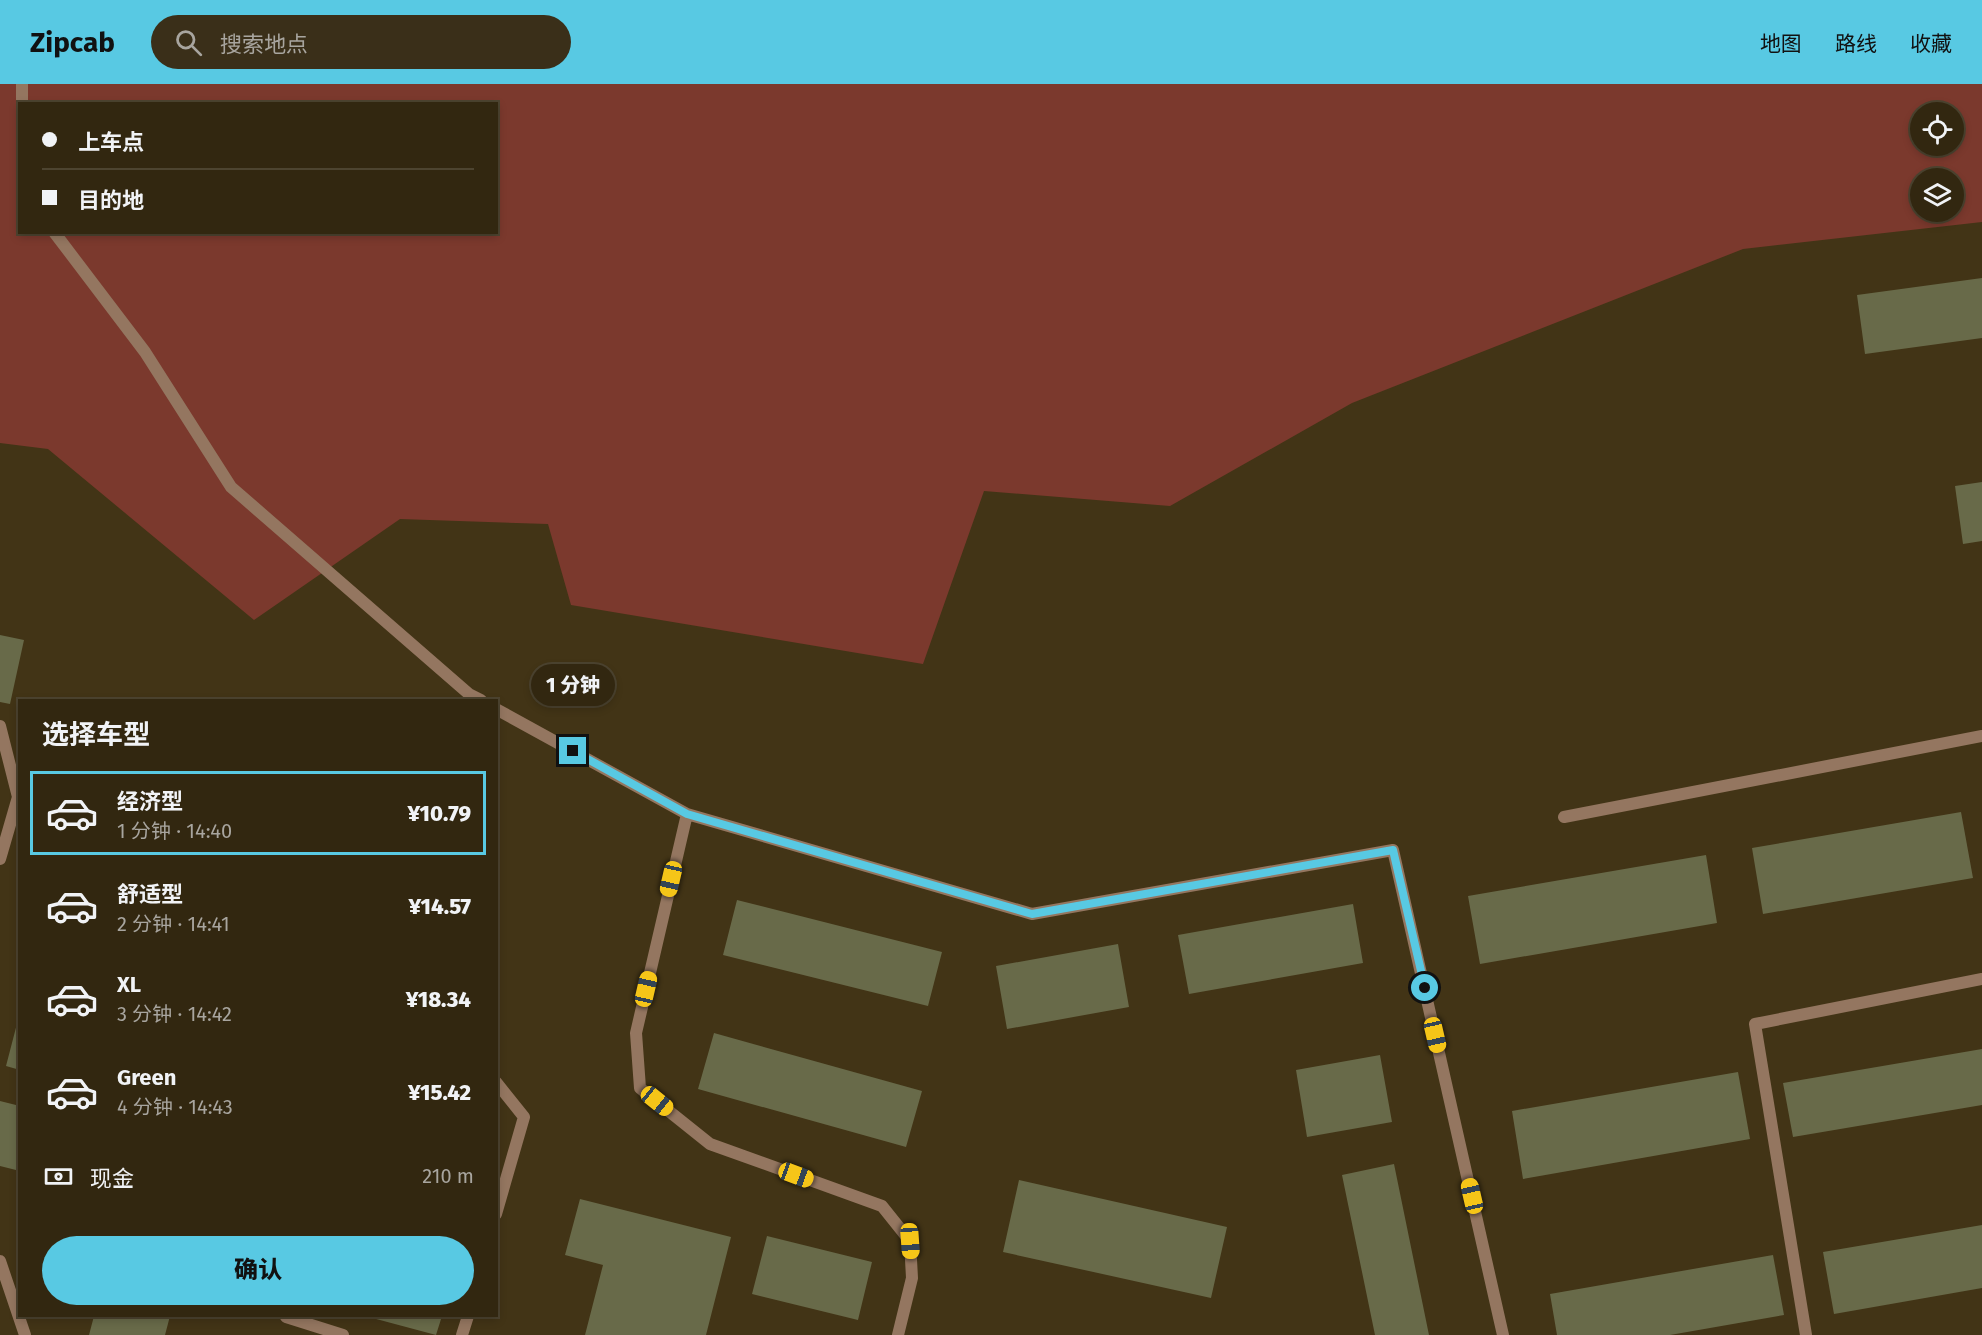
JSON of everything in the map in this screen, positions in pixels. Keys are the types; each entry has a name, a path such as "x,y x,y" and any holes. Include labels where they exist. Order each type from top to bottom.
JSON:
{"street":[{"path":"22,84 22,102"},
{"path":"56,234 145,352 231,487 469,694 479,699"},
{"path":"498,710 687,814 1032,914 1393,850 1503,1335"},
{"path":"0,726 18,797 0,859"},
{"path":"1564,817 1982,736"},
{"path":"687,814 636,1033 640,1088 710,1143 882,1206 910,1241 912,1278 898,1335"},
{"path":"1806,1335 1755,1024 1982,979"},
{"path":"498,1084 524,1117 498,1207"},
{"path":"0,1261 18,1312"},
{"path":"20,1317 26,1335"},
{"path":"286,1317 343,1335"},
{"path":"462,1335 468,1317"}],"shaded area":[{"path":"0,84 1982,84 1982,222 1743,249 1352,403 1170,506 984,491 923,664 571,605 548,524 400,519 254,620 48,449 0,443"}],"building":[{"path":"1982,278 1982,338 1865,354 1857,295"},
{"path":"1982,482 1982,541 1963,544 1955,486"},
{"path":"0,635 24,640 10,704 0,702"},
{"path":"1961,812 1973,878 1763,914 1752,848"},
{"path":"1706,855 1717,923 1480,964 1468,896"},
{"path":"737,900 942,952 928,1006 723,955"},
{"path":"1353,904 1363,963 1189,994 1178,935"},
{"path":"1118,944 1129,1007 1007,1029 996,966"},
{"path":"18,1020 18,1069 6,1066"},
{"path":"714,1033 922,1091 906,1147 698,1089"},
{"path":"1982,1049 1982,1105 1793,1137 1783,1083"},
{"path":"1380,1055 1392,1122 1307,1137 1296,1070"},
{"path":"1738,1072 1750,1139 1523,1179 1512,1111"},
{"path":"0,1101 18,1106 18,1170 0,1166"},
{"path":"1394,1164 1429,1335 1375,1335 1342,1175"},
{"path":"1019,1180 1227,1227 1211,1298 1003,1252"},
{"path":"580,1199 731,1237 706,1335 585,1335 603,1265 565,1255"},
{"path":"1982,1225 1982,1288 1834,1314 1823,1252"},
{"path":"767,1236 872,1262 858,1320 752,1294"},
{"path":"1773,1255 1784,1315 1670,1335 1557,1335 1550,1294"},
{"path":"94,1317 170,1317 165,1335 89,1335"},
{"path":"369,1317 442,1317 436,1335"}],"route":[{"path":"573,751 687,814 1032,914 1393,850 1425,988"}]}
